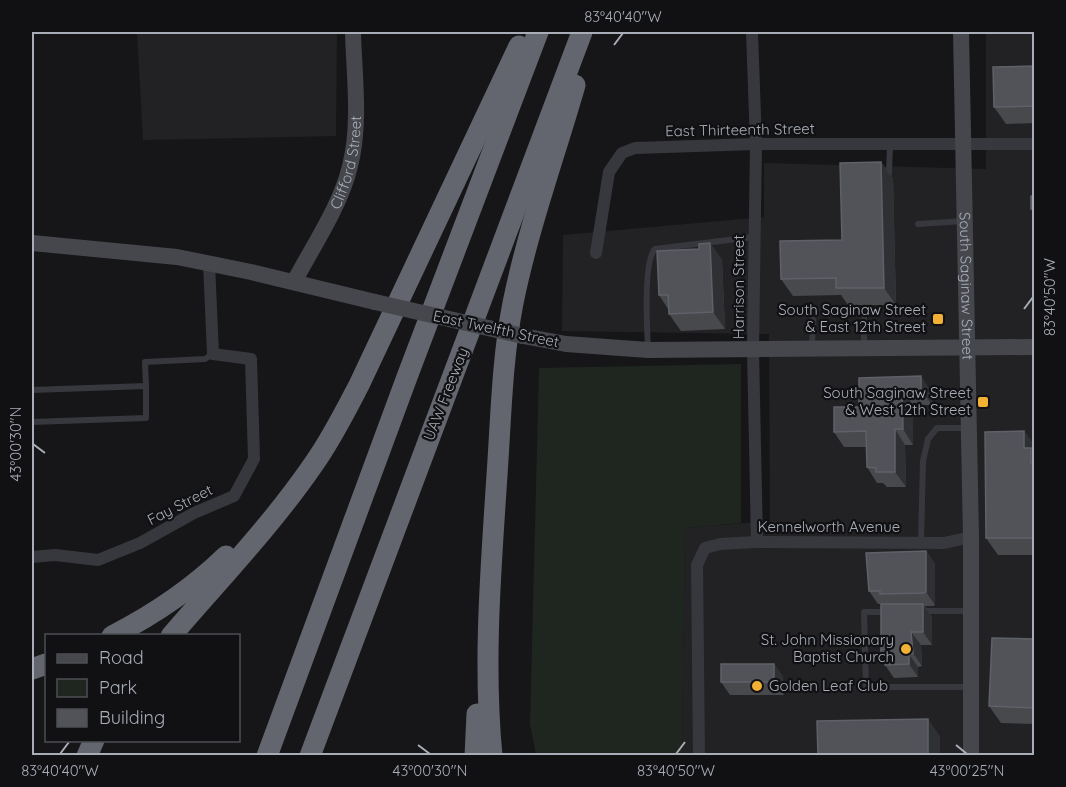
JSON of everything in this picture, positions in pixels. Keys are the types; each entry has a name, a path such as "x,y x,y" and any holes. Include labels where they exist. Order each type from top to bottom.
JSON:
{"highway":[{"path":"173,634 279,510 313,465 359,385 526,32"},
{"path":"267,756 538,32"},
{"name":"UAW Freeway","path":"310,756 582,32"},
{"path":"475,756 504,378 513,305 531,225 554,160 591,32"},
{"path":"116,634 144,618 198,580 262,521 313,465"},
{"path":"491,567 489,700 492,756"},
{"path":"87,756 94,742"}],"street":[{"name":"Clifford Street","path":"294,282 337,201 350,166 355,129 353,32"},
{"name":"Harrison Street","path":"752,32 756,144 753,350 757,542"},
{"name":"South Saginaw Street","path":"961,32 971,537 971,756"},
{"name":"East Thirteenth Street","path":"596,253 609,172 622,153 635,148 756,144 1035,144"},
{"name":"East Twelfth Street","path":"32,243 156,255 209,263 566,344 648,350 1035,347"},
{"path":"209,263 213,354"},
{"name":"Fay Street","path":"32,557 55,555 98,560 140,543 194,513 234,496 254,459 251,359 213,354"},
{"name":"Kennelworth Avenue","path":"699,756 697,565 705,548 720,544 757,542 944,543 971,537"}],"lane":[{"path":"889,174 890,144"},
{"path":"918,224 965,221"},
{"path":"648,350 648,274 651,254 655,249 753,237"},
{"path":"864,319 864,348"},
{"path":"812,348 813,320"},
{"path":"32,422 146,418 146,362 205,358 213,354"},
{"path":"32,390 146,386"},
{"path":"921,542 923,461 928,439 937,428 968,428"},
{"path":"910,612 971,611"},
{"path":"899,612 864,612 866,687 971,687"}],"shaded area":[{"path":"137,32 337,32 336,136 143,140"},
{"path":"986,32 1034,32 1034,755 682,755 685,528 770,521 769,334 562,331 563,235 764,217 764,163 986,169"}],"green space":[{"path":"741,364 741,523 685,528 682,755 536,755 530,724 539,368"}],"building":[{"path":"1035,66 1035,106 994,107 993,67"},
{"path":"881,162 884,288 836,288 836,278 781,279 780,241 842,240 840,163"},
{"path":"1031,196 1035,196 1035,209 1031,209"},
{"path":"710,243 713,312 669,314 668,295 659,295 657,251 699,249 699,244"},
{"path":"921,376 921,390 902,390 903,429 895,429 895,472 876,472 876,468 867,467 866,431 834,432 834,407 859,407 859,378"},
{"path":"1024,431 1024,448 1031,448 1031,463 1035,463 1034,538 986,538 985,432"},
{"path":"926,551 926,592 880,594 880,591 869,591 866,553"},
{"path":"881,604 923,604 923,632 911,632 913,653 909,654 909,664 885,665 885,653 881,653"},
{"path":"992,638 1035,639 1035,708 989,706"},
{"path":"721,664 774,664 774,682 721,682"},
{"path":"928,719 928,756 818,756 817,721"}],"place":[{"name":"South Saginaw Street & East 12th Street","path":"938,319"},
{"name":"South Saginaw Street & West 12th Street","path":"983,402"},
{"name":"St. John Missionary Baptist Church","path":"906,649"},
{"name":"Golden Leaf Club","path":"757,686"}]}
